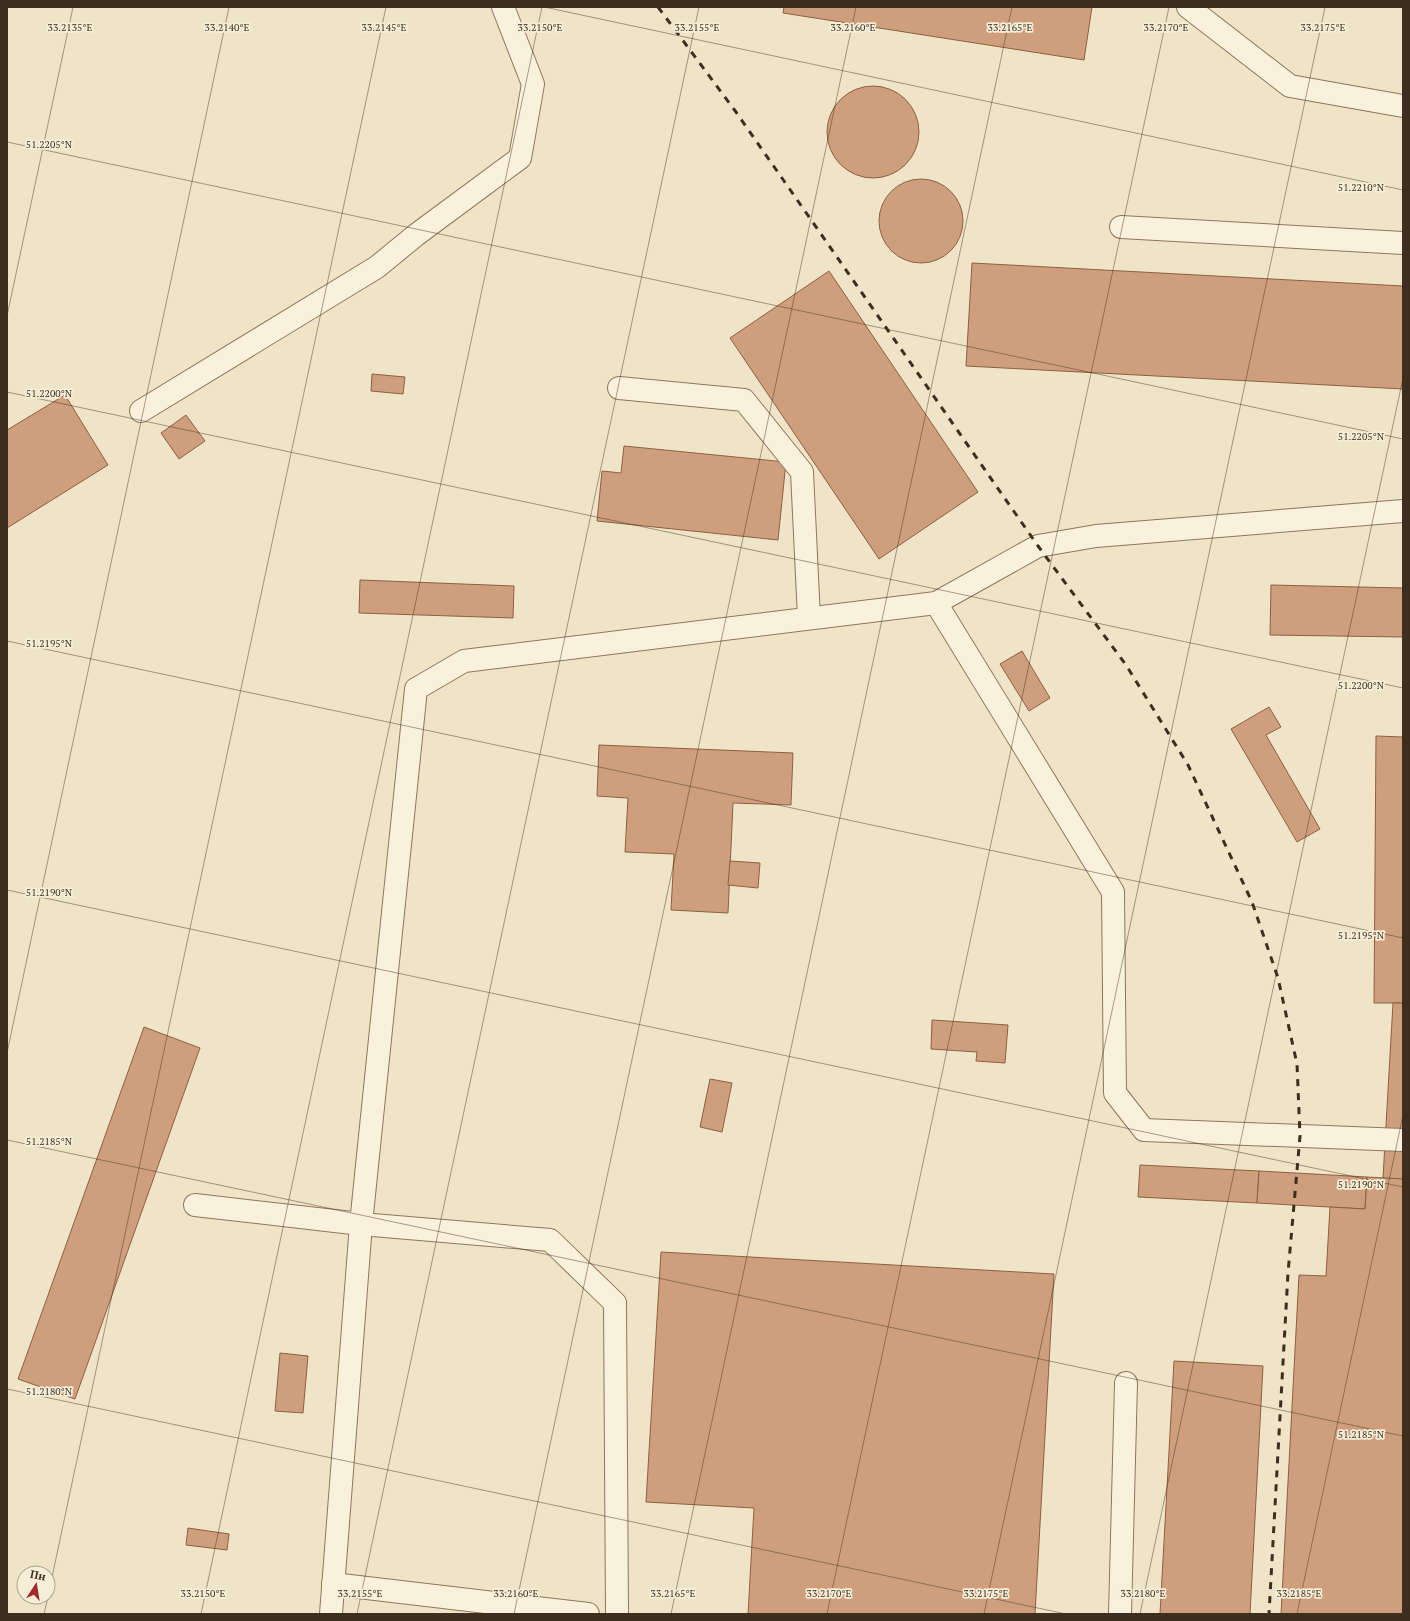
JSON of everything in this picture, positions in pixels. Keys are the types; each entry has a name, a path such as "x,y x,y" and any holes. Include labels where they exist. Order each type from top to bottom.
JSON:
{"lane":[{"path":"141,411 377,267 416,235 520,158 533,84 503,7"},
{"path":"1188,7 1290,86 1403,106"},
{"path":"1121,227 1403,243"},
{"path":"619,388 744,400 802,472 809,618"},
{"path":"331,1614 361,1224 416,690 464,661 936,603 1038,546 1096,536 1403,511"},
{"path":"936,603 1112,892 1115,1093 1144,1130 1403,1140"},
{"path":"195,1204 361,1224 550,1240 615,1303 617,1614"},
{"path":"1120,1614 1126,1383"},
{"path":"333,1584 588,1614"}],"building":[{"path":"784,7 1092,7 1084,60 783,13"},
{"path":"873,86 882,87 899,94 911,106 918,123 918,141 911,158 899,170 882,177 873,178 864,177 847,170 835,158 828,141 827,132 828,123 835,106 847,94 864,87"},
{"path":"921,179 937,182 944,186 956,198 960,205 963,221 960,237 956,244 944,256 937,260 921,263 905,260 898,256 886,244 882,237 879,221 882,205 886,198 898,186 905,182"},
{"path":"972,263 1403,286 1403,389 966,366"},
{"path":"829,271 978,492 879,559 730,338"},
{"path":"372,374 405,377 403,394 371,391"},
{"path":"65,395 108,465 7,528 7,430"},
{"path":"186,415 205,441 179,459 161,433"},
{"path":"624,446 786,462 778,540 597,521 602,471 621,473"},
{"path":"360,580 514,586 513,618 359,613"},
{"path":"1271,585 1403,588 1403,637 1270,635"},
{"path":"1022,651 1050,698 1029,711 1000,664"},
{"path":"1269,707 1281,727 1266,735 1320,829 1297,842 1231,729"},
{"path":"1376,736 1403,737 1403,1003 1374,1003"},
{"path":"599,745 793,753 791,805 733,803 728,913 671,910 674,854 625,852 628,798 597,796"},
{"path":"730,861 760,863 758,888 728,885"},
{"path":"1393,1003 1403,1003 1403,1179 1383,1178"},
{"path":"932,1020 1008,1025 1005,1063 976,1061 977,1052 931,1049"},
{"path":"144,1027 200,1048 75,1399 18,1379"},
{"path":"710,1079 732,1083 722,1132 700,1127"},
{"path":"1140,1165 1259,1171 1257,1203 1138,1197"},
{"path":"1259,1171 1367,1177 1365,1209 1257,1203"},
{"path":"1367,1177 1403,1179 1403,1614 1281,1614 1299,1275 1326,1276 1330,1207 1365,1209"},
{"path":"661,1252 1054,1274 1035,1614 748,1614 754,1508 646,1502"},
{"path":"280,1353 308,1356 303,1413 275,1411"},
{"path":"1174,1361 1263,1366 1250,1614 1160,1614"},
{"path":"188,1528 229,1534 227,1550 186,1545"}],"railway":[{"path":"658,7 736,112 1038,546 1126,665 1188,765 1252,902 1278,978 1297,1064 1300,1136 1288,1273 1269,1614"}]}
